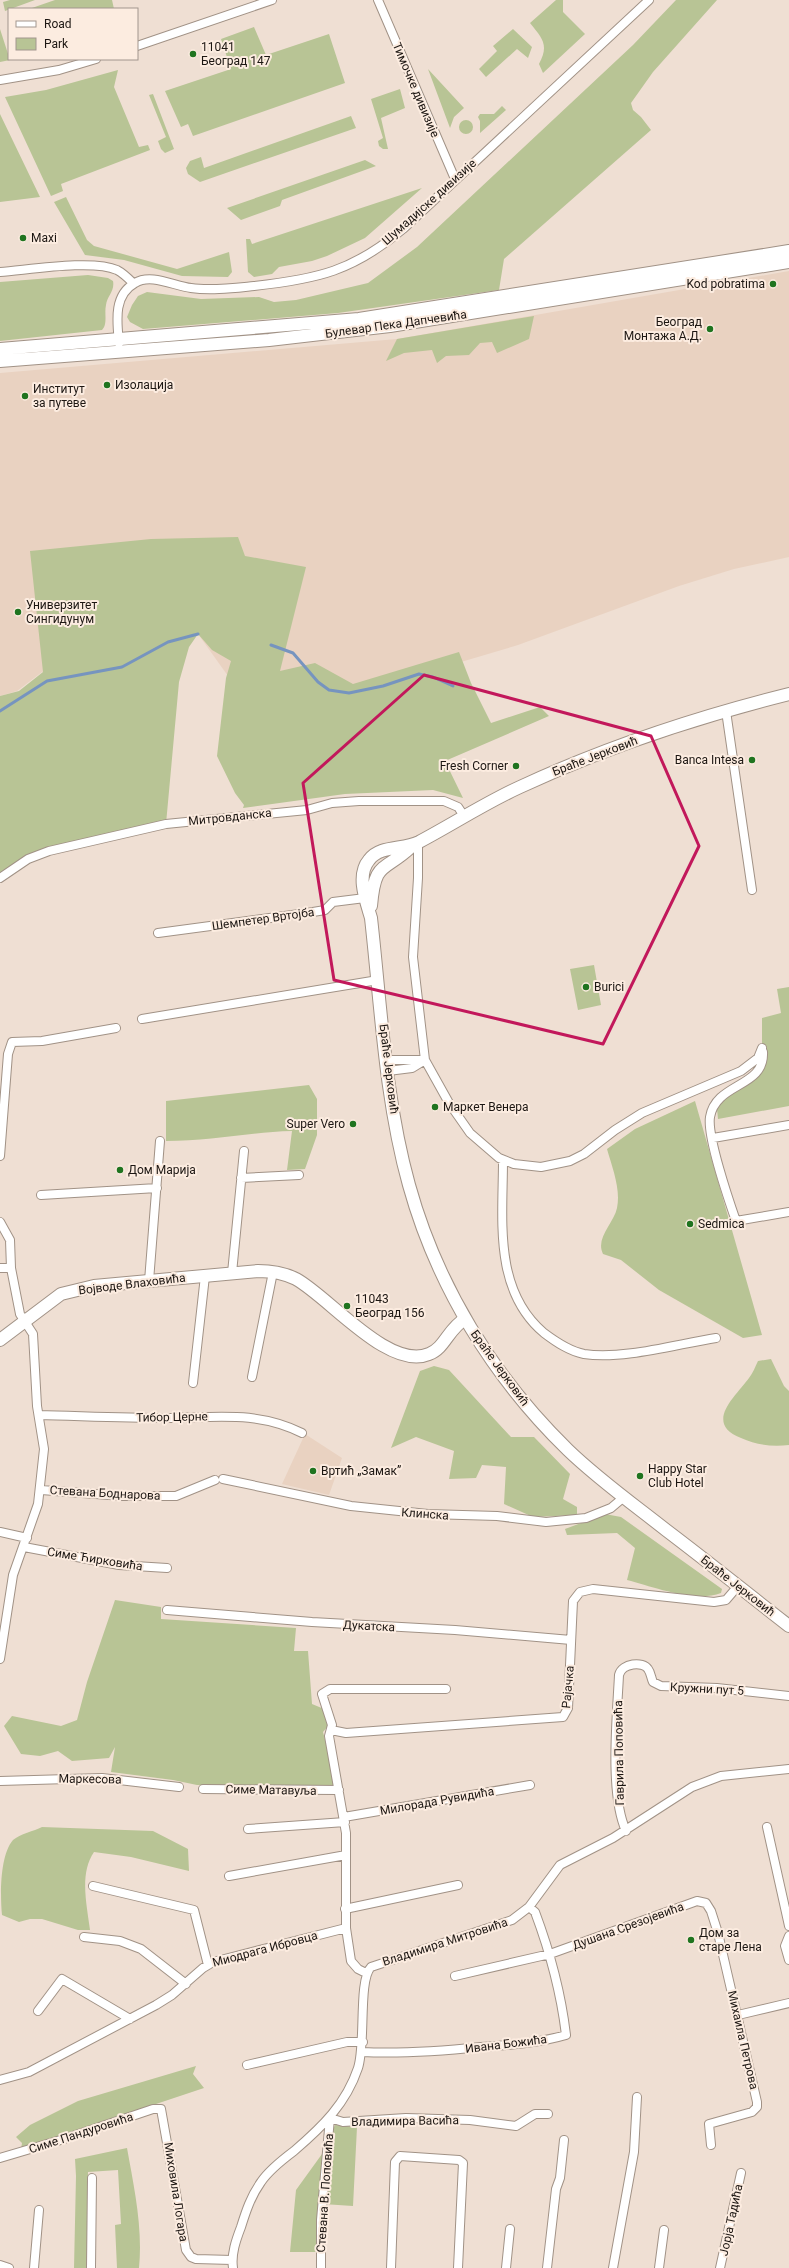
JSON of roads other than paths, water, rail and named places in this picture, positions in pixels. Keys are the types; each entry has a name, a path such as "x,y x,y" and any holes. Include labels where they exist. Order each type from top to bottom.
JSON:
{"street":[{"path":"138,46 272,0"},
{"name":"Тимочке дивизије","path":"378,0 455,179"},
{"name":"Шумадијске дивизије","path":"133,283 147,279 191,288 215,288 291,282 327,274 355,263 376,250 403,229 648,0"},
{"path":"0,80 59,70 93,60"},
{"name":"Булевар Пека Дапчевића","path":"0,349 359,319 789,251"},
{"name":"Булевар Пека Дапчевића","path":"0,362 269,340 390,326 789,262"},
{"path":"0,272 75,265 105,267 122,272 133,283 124,292 118,306 119,352"},
{"name":"Браће Јерковић","path":"789,694 660,731 581,761 520,787 464,816 415,844 377,873 372,891 371,918 388,1065 402,1155 418,1214 435,1258 465,1319 494,1364 540,1421 570,1452 624,1497 789,1626"},
{"path":"726,711 752,890"},
{"name":"Митровданска","path":"0,878 28,859 49,851 166,824 307,810 332,803 359,801 444,801 455,805 464,816"},
{"path":"415,844 418,878 413,957 425,1060 449,1103 470,1133 489,1151 503,1160 525,1166 541,1167 570,1161 584,1154 615,1130 642,1113 741,1071 758,1058 762,1048 763,1058 759,1071 748,1080 729,1089 712,1110 710,1119 713,1138 726,1192 736,1221 789,1212"},
{"name":"Браће Јерковић","path":"371,918 365,898 363,869 372,856 378,852 415,844"},
{"name":"Шемпетер Вртојба","path":"158,933 325,910 333,902 365,898"},
{"path":"142,1019 378,980"},
{"path":"0,1156 10,1044 15,1041 42,1041 116,1028"},
{"path":"388,1065 412,1068 425,1060"},
{"path":"713,1138 789,1125"},
{"path":"149,1281 160,1141"},
{"path":"232,1273 244,1151"},
{"path":"503,1160 505,1268 522,1310 538,1328 568,1349 595,1354 620,1354 716,1338"},
{"path":"241,1178 299,1175"},
{"path":"41,1195 157,1188"},
{"path":"0,1222 9,1236 11,1268 20,1314 33,1334 39,1415 44,1449 41,1490 36,1510 13,1575 3,1610 0,1659"},
{"path":"0,1268 11,1268"},
{"path":"252,1377 273,1272"},
{"name":"Војводе Влаховића","path":"0,1340 53,1299 66,1292 94,1286 232,1273 273,1272 296,1279 360,1330 406,1356 424,1356 436,1351 453,1328 465,1319"},
{"path":"193,1383 205,1276"},
{"name":"Тибор Церне","path":"39,1415 190,1418 239,1416 271,1420 302,1433"},
{"name":"Клинска","path":"219,1480 351,1506 428,1514 497,1516 546,1522 586,1518 611,1508 624,1497"},
{"name":"Стевана Боднарова","path":"41,1490 123,1496 176,1496 219,1480"},
{"path":"0,1532 27,1538"},
{"name":"Симе Ћирковића","path":"24,1547 119,1565 167,1568"},
{"name":"Рајачка","path":"331,1730 346,1732 563,1717 568,1708 573,1601 580,1592 593,1589 615,1590 714,1602 726,1600 738,1586"},
{"name":"Дукатска","path":"167,1610 312,1622 455,1630 571,1640"},
{"name":"Кружни пут 5","path":"618,1675 625,1665 644,1666 649,1670 653,1682 661,1686 717,1688 789,1696"},
{"name":"Гаврила Поповића","path":"618,1675 616,1754 618,1799 626,1830"},
{"path":"233,2264 247,2208 260,2182 330,2118 348,2093 362,2052 364,1985 366,1973 358,1969 351,1961 346,1928 346,1855 344,1819 329,1736 332,1725 322,1697 324,1691 446,1689"},
{"name":"Владимира Митровића","path":"366,1973 376,1964 507,1923 530,1907 560,1865 626,1830 705,1780 745,1772 789,1769"},
{"name":"Маркесова","path":"0,1781 102,1778 179,1787"},
{"name":"Милорада Рувидића","path":"248,1829 344,1819 530,1785"},
{"name":"Симе Матавуља","path":"202,1789 339,1790"},
{"path":"767,1827 789,1926"},
{"path":"229,1876 346,1855"},
{"path":"345,1909 458,1885"},
{"path":"93,1886 194,1910 208,1965"},
{"name":"Душана Срезојевића","path":"550,1954 697,1901 706,1903"},
{"name":"Михаила Петрова","path":"706,1903 711,1911 718,1933 724,1964 738,2015 757,2099 757,2107 752,2112 710,2123 708,2127 711,2145"},
{"name":"Ивана Божића","path":"362,2052 469,2049 522,2043 566,2035 563,2007 550,1954 535,1912 530,1907"},
{"name":"Миодрага Ибровца","path":"0,2080 29,2072 130,2019 166,1999 208,1965 241,1954 346,1928"},
{"path":"789,1936 785,1946 789,1960"},
{"path":"84,1937 120,1941 142,1949 186,1984"},
{"path":"455,1976 550,1954"},
{"path":"38,2011 62,1979 130,2019"},
{"path":"738,2015 789,2003"},
{"path":"247,2065 347,2042 363,2042"},
{"path":"613,2268 634,2152 637,2098"},
{"name":"Симе Пандуровића","path":"0,2158 57,2142 153,2109 161,2109"},
{"name":"Миховила Логара","path":"161,2109 186,2250 191,2257 196,2259 233,2264"},
{"name":"Владимира Васића","path":"330,2118 343,2122 406,2118 470,2120 516,2126 535,2114 548,2114"},
{"name":"Стевана В. Поповића","path":"320,2268 322,2214 330,2118"},
{"path":"547,2268 556,2189 560,2178 564,2140"},
{"path":"391,2268 395,2162 400,2156 459,2160 464,2166 458,2268"},
{"name":"Јорја Тадића","path":"720,2268 741,2173"},
{"path":"91,2268 92,2178"},
{"path":"34,2268 39,2210"},
{"path":"506,2268 510,2229"},
{"path":"659,2268 664,2230"},
{"path":"0,2265 9,2268"}],"waterway":[{"path":"0,711 47,681 122,667 168,642 198,634"},
{"path":"271,645 293,653 318,682 329,690 349,693 383,686 419,674 433,677 453,686"}],"place":[{"name":"11041 Београд 147","path":"193,54"},
{"name":"Maxi","path":"23,238"},
{"name":"Kod pobratima","path":"773,284"},
{"name":"Београд Монтажа А.Д.","path":"710,329"},
{"name":"Изолација","path":"107,385"},
{"name":"Институт за путеве","path":"25,396"},
{"name":"Универзитет Сингидунум","path":"18,612"},
{"name":"Banca Intesa","path":"752,760"},
{"name":"Fresh Corner","path":"516,766"},
{"name":"Burici","path":"586,987"},
{"name":"Маркет Венера","path":"435,1107"},
{"name":"Super Vero","path":"353,1124"},
{"name":"Дом Марија","path":"120,1170"},
{"name":"Sedmica","path":"690,1224"},
{"name":"11043 Београд 156","path":"347,1306"},
{"name":"Вртић „Замак”","path":"313,1471"},
{"name":"Happy Star Club Hotel","path":"640,1476"},
{"name":"Дом за старе Лена","path":"691,1940"}]}
